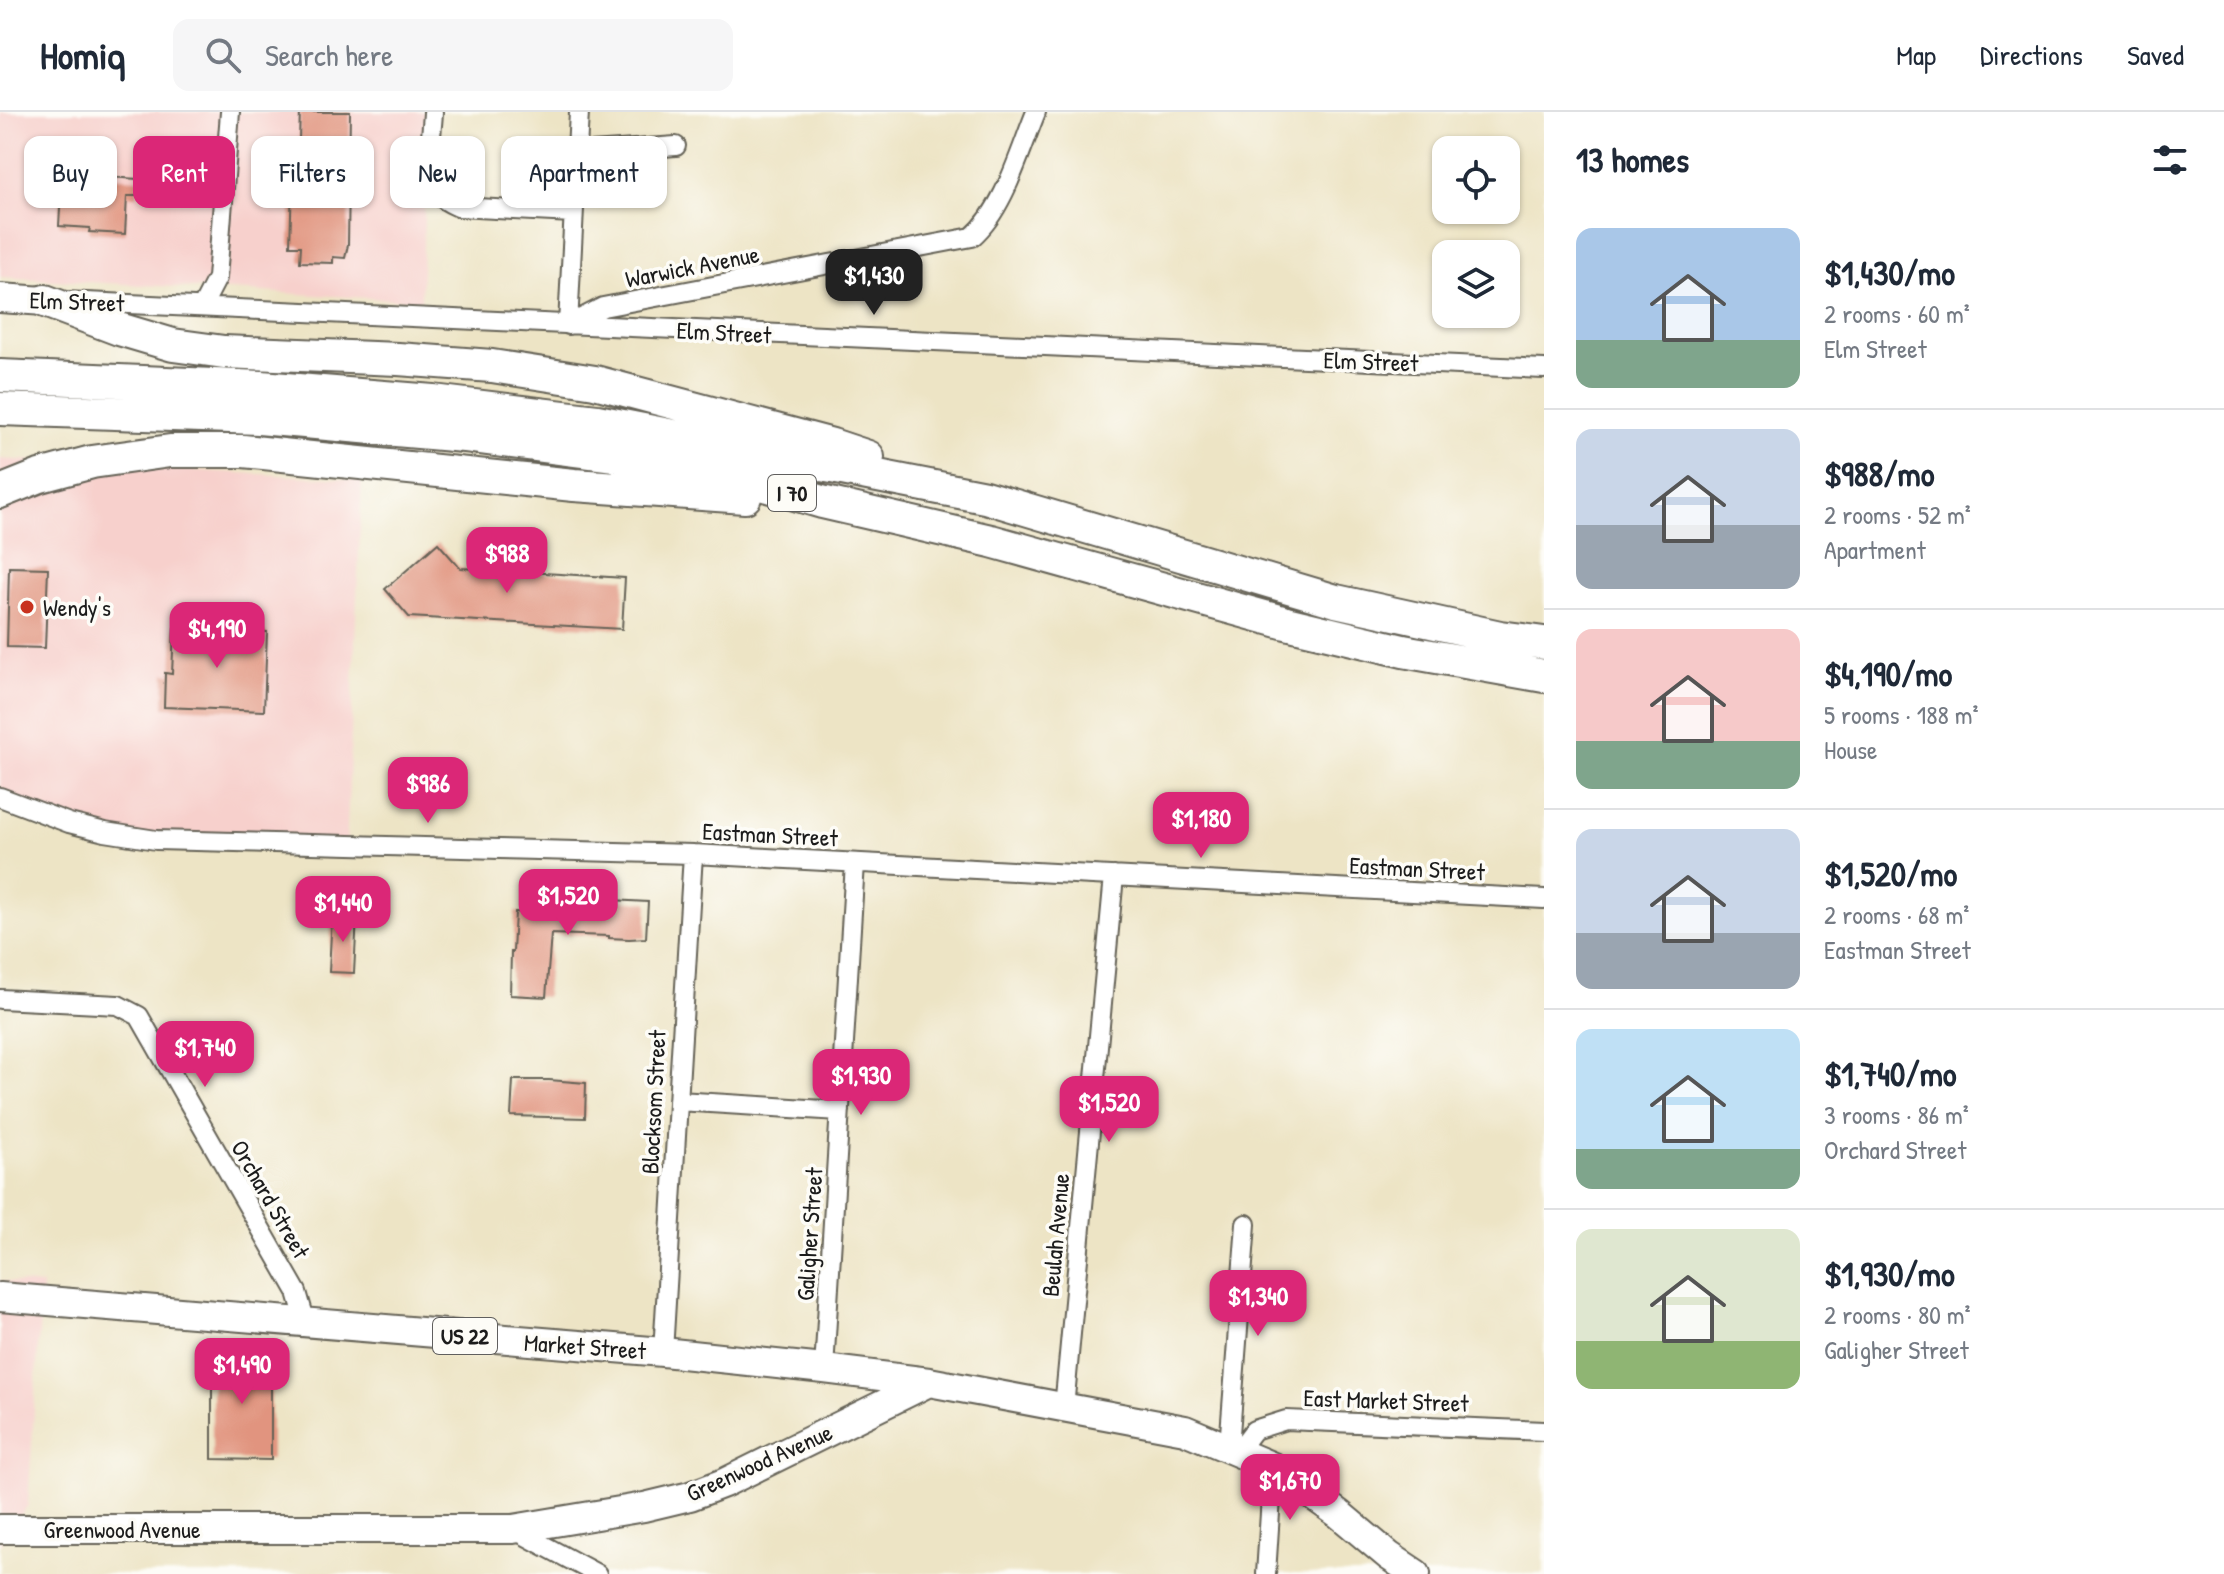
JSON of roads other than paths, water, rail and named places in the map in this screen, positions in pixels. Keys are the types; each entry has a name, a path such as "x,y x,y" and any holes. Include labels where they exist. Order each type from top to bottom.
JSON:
{"highway":[{"path":"45,301 119,329 173,345 224,352 492,366 595,382 832,445 985,497"},
{"name":"I 70","path":"12,376 261,387 433,401 597,421 985,497 1336,601 1500,637 1544,643"},
{"name":"I 70","path":"12,409 259,418 464,436 613,455 729,476 822,502 991,541 1286,623 1403,651 1544,676"},
{"path":"0,492 40,476 92,462 170,451 243,451 574,485 822,502"}],"main road":[{"name":"Elm Street","path":"0,298 45,301"},
{"name":"Market Street","path":"0,1297 663,1352 929,1382"},
{"name":"US 22","path":"929,1382 1185,1430 1234,1449 1273,1467 1416,1574"},
{"name":"Greenwood Avenue","path":"0,1529 513,1529 690,1496 724,1483 929,1382"},
{"path":"0,1542 35,1529"}],"street":[{"path":"202,307 217,278 230,112"},
{"path":"433,112 431,169 434,186 443,200 458,207 573,213"},
{"path":"578,136 579,112"},
{"name":"Warwick Avenue","path":"568,325 603,307 972,237 985,226 996,209 1036,112"},
{"path":"667,147 676,146"},
{"path":"568,325 573,208"},
{"name":"Elm Street","path":"45,301 77,300 1544,369"},
{"name":"Eastman Street","path":"0,797 69,823 156,840 693,854 1544,899"},
{"name":"Blocksom Street","path":"663,1352 693,854"},
{"name":"Galigher Street","path":"824,1369 855,863"},
{"name":"Beulah Avenue","path":"1064,1408 1114,876"},
{"name":"Orchard Street","path":"0,999 118,1005 139,1016 297,1292 306,1323"},
{"path":"678,1101 840,1111"},
{"path":"1234,1449 1246,1224"},
{"name":"East Market Street","path":"1234,1449 1254,1430 1286,1420 1544,1431"},
{"path":"1266,1574 1273,1467"},
{"path":"513,1529 597,1574"}],"place":[{"name":"Wendy's","path":"27,607"}]}
